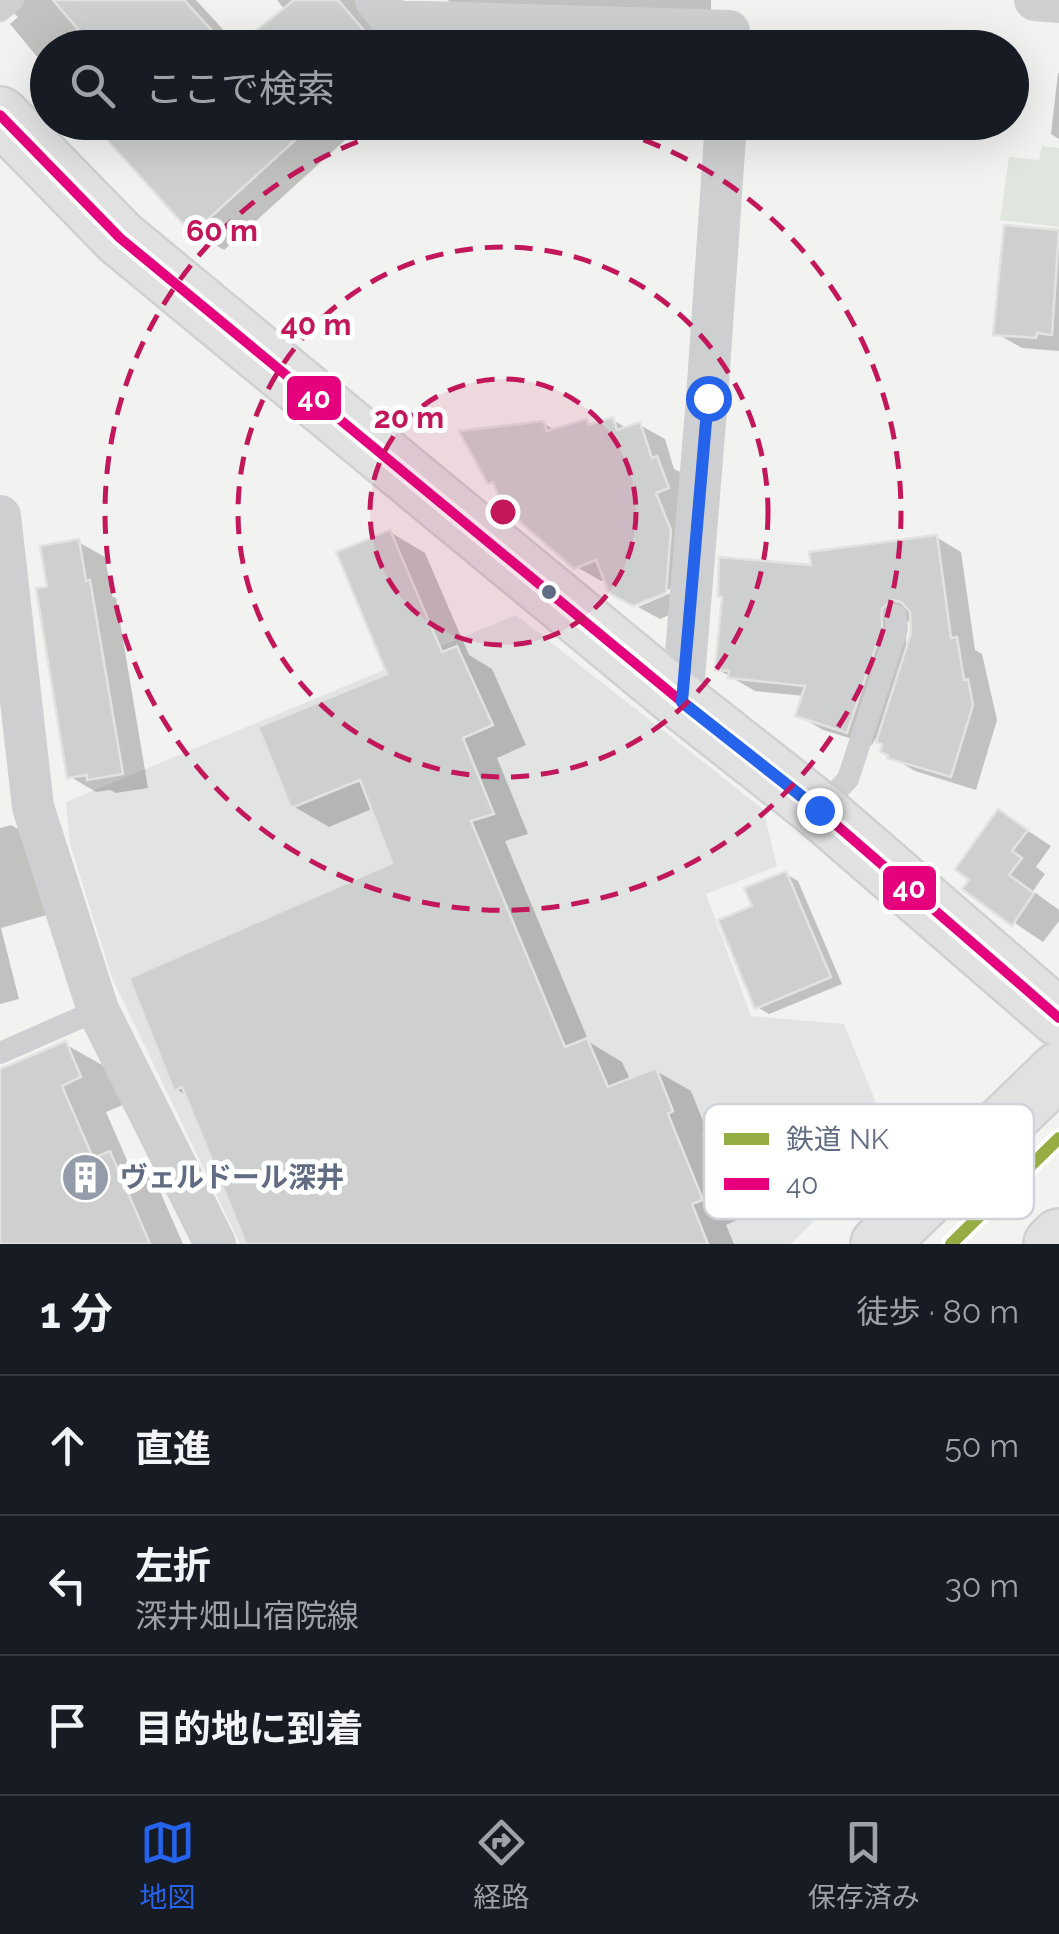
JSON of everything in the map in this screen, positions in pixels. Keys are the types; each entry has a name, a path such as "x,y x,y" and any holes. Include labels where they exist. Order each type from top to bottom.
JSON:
{"main road":[{"path":"0,115 120,238 682,702 819,810 1059,1018"},
{"path":"1024,1104 1059,1070"},
{"path":"880,1244 906,1219"},
{"path":"1052,1244 1059,1238"}],"street":[{"path":"1036,0 1059,2"},
{"path":"391,7 729,26"},
{"path":"682,702 725,140"},
{"path":"0,516 33,807 98,1010 214,1244"}],"lane":[{"path":"0,11 13,0"},
{"path":"819,810 848,779 897,629 896,615"},
{"path":"0,1053 98,1010"}],"shaded area":[{"path":"1042,146 1059,148 1059,227 1000,220 1009,157 1039,160"},
{"path":"516,615 763,809 777,866 706,894 751,1016 844,1024 877,1104 704,1104 704,1219 816,1219 791,1244 240,1244 112,978 70,844 66,802"}],"building":[{"path":"53,0 184,0 212,30 79,30"},
{"path":"294,0 338,0 364,30 256,30"},
{"path":"107,140 295,140 192,234"},
{"path":"1004,225 1059,230 1052,335 993,335"},
{"path":"613,417 617,430 640,422 652,458 657,456 669,488 656,493 671,530 666,593 633,606 609,593 596,560 574,569 503,507 493,482 488,484 459,431 543,421 547,431 586,419 589,425"},
{"path":"390,530 442,652 457,646 493,725 463,738 494,814 471,821 565,1047 587,1038 608,1087 656,1068 673,1111 668,1114 703,1200 692,1204 708,1244 246,1244 182,1087 174,1091 129,978 392,863 360,780 291,808 258,727 387,674 336,552"},
{"path":"937,535 951,638 957,637 964,680 968,679 973,705 951,777 887,758 880,752 882,744 876,742 911,633 910,612 901,602 892,600 882,609 882,628 847,733 795,716 805,686 728,678 729,671 715,670 722,597 718,596 719,557 811,565 809,552"},
{"path":"79,539 86,581 90,580 123,774 87,780 87,775 67,778 36,588 47,587 40,546"},
{"path":"998,809 1028,830 1012,851 1022,858 1009,875 1034,893 1012,926 962,889 969,880 955,869"},
{"path":"786,871 831,977 755,1009 718,920 752,906 744,888"},
{"name":"ヴェルドール深井","path":"66,1041 81,1077 62,1086 93,1158 110,1151 150,1244 0,1244 0,1069"}],"rail line":[{"name":"NK","path":"1034,1163 1059,1138"},
{"name":"NK","path":"951,1244 976,1219"}],"transit line":[{"name":"40","path":"0,115 120,238 682,702 819,810 1059,1018"}],"place":[{"name":"ヴェルドール深井","path":"85,1177"}],"route":[{"path":"708,398 682,702 819,810"}]}
